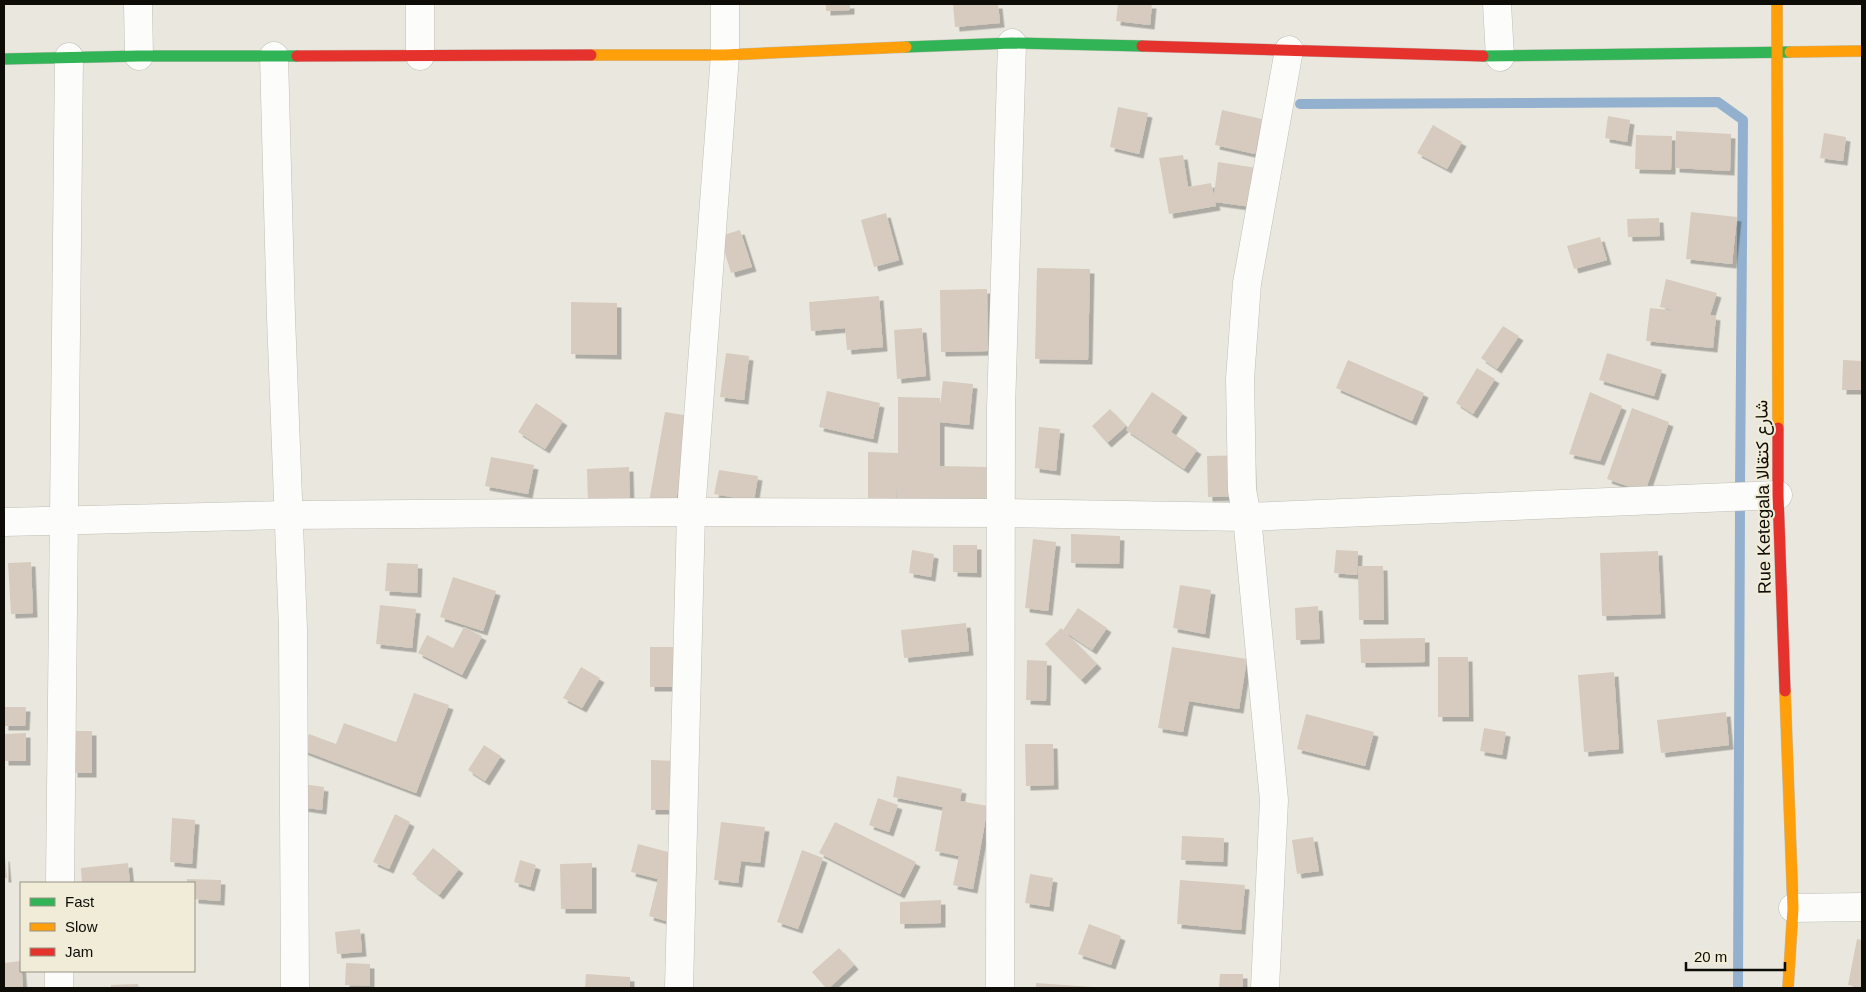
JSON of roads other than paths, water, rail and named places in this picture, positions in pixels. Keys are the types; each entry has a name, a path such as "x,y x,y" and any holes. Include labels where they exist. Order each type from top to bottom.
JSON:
{"street":[{"path":"138,4 139,56"},
{"path":"420,4 420,56"},
{"path":"679,988 691,512 725,55 725,4"},
{"path":"1498,4 1500,57"},
{"name":"Rue Ketegala شارع كتقالا","path":"1777,4 1778,495 1793,908 1788,988"},
{"path":"1000,988 1002,409 1012,43"},
{"path":"4,59 139,56 725,55 1012,43 1500,57 1862,51"},
{"path":"1265,988 1274,800 1247,517 1242,490 1240,379 1247,283 1289,50"},
{"path":"274,56 281,318 293,629 295,988"},
{"path":"60,882 69,57"},
{"path":"4,522 289,515 691,512 1001,512 1247,517 1778,495"},
{"path":"1793,908 1862,907"},
{"path":"59,972 59,988"}],"waterway":[{"path":"1300,104 1718,102 1743,120 1740,488"},
{"path":"1738,988 1740,508"}]}
